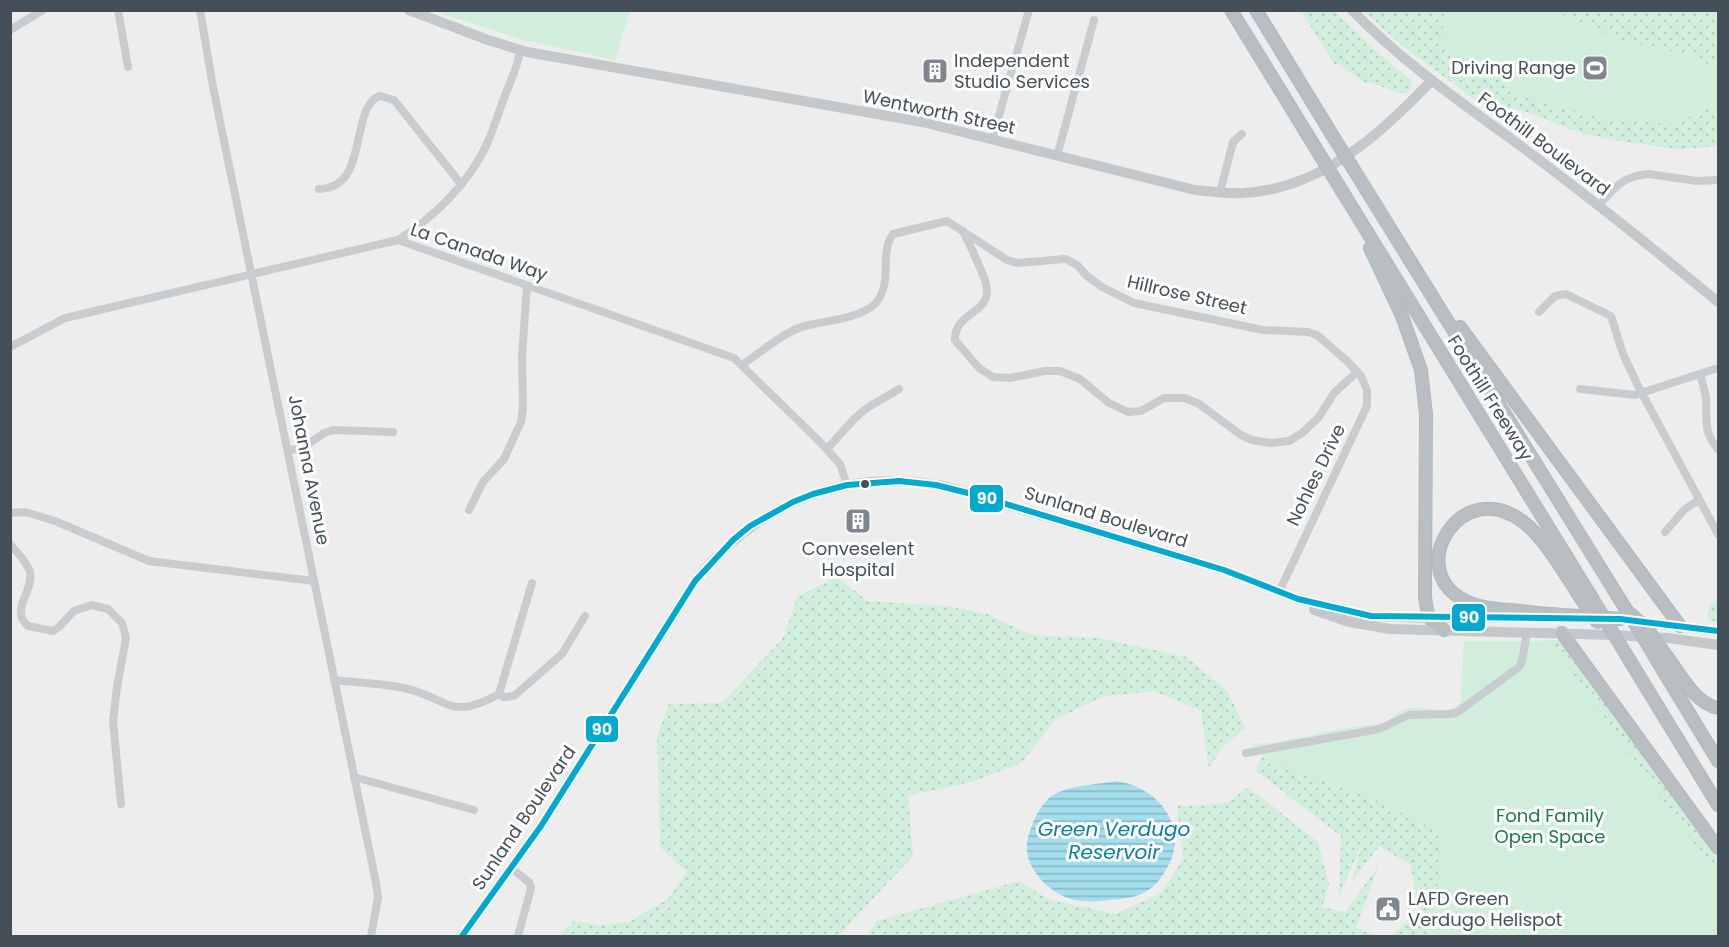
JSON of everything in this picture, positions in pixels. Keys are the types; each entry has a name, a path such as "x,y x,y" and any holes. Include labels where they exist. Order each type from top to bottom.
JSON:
{"highway":[{"name":"Foothill Freeway","path":"1231,10 1342,190 1586,598"},
{"name":"Foothill Freeway","path":"1256,10 1620,599 1623,615 1655,657 1719,761"},
{"path":"1342,190 1402,316 1421,370 1426,414 1425,597 1428,618 1432,624 1444,630"},
{"path":"1393,233 1510,397 1680,626"},
{"path":"1719,708 1699,699 1646,627 1623,615 1521,611 1478,606 1461,598 1449,588 1441,573 1439,556 1443,538 1453,524 1470,511 1490,508 1509,512 1525,523 1586,598 1599,624 1618,640 1719,805"},
{"path":"1562,633 1719,848"}],"main road":[{"name":"Foothill Boulevard","path":"1352,10 1389,46 1599,206 1719,302"},
{"name":"Wentworth Street","path":"409,11 520,50 554,58 922,122 1195,190 1220,192 1243,193 1289,184 1336,164 1370,140 1432,80"},
{"name":"Sunland Boulevard","path":"462,936 541,826 695,581 708,565 733,540 775,512 813,494 847,485 893,481 948,487 1224,570 1279,592 1371,616 1428,618 1623,615 1719,631"},
{"name":"Sunland Boulevard","path":"1279,592 1295,602 1348,622 1390,629 1668,638 1719,645"}],"street":[{"path":"118,10 128,67"},
{"name":"Johanna Avenue","path":"200,10 213,87 289,451 378,898 371,936"},
{"path":"992,140 1029,10"},
{"path":"10,30 40,11"},
{"path":"1057,156 1094,20"},
{"path":"398,240 420,227 476,165 516,67 520,50"},
{"path":"319,189 335,187 346,178 369,104 380,96 393,100 461,184"},
{"path":"1220,192 1233,142 1242,134"},
{"path":"1599,206 1624,180 1641,175 1697,181 1719,180"},
{"name":"Hillrose Street","path":"742,364 799,328 854,315 871,307 880,297 884,287 887,250 893,234 947,221 1007,260 1017,263 1066,258 1102,287 1134,303 1263,330 1308,332 1317,335 1357,372"},
{"path":"963,230 987,291 985,300 957,326 955,340 975,365 993,377 1007,378 1045,371 1060,371 1080,379 1106,401 1128,412 1141,411 1164,399 1185,398 1199,404 1242,435 1258,441 1277,443 1293,440 1312,425 1334,393 1357,372"},
{"name":"La Canada Way","path":"10,347 65,318 398,240 734,358 827,449 842,469 847,485"},
{"path":"470,510 483,482 504,459 520,422 523,408 522,355 527,286"},
{"path":"1539,312 1555,296 1566,294 1608,314 1614,322 1623,354 1642,393 1719,534"},
{"path":"1580,389 1635,395 1719,368"},
{"name":"Nohles Drive","path":"1279,592 1364,416 1367,406 1367,390 1357,372"},
{"path":"1700,374 1706,397 1705,419 1708,434 1719,449"},
{"path":"827,449 855,418 899,389"},
{"path":"289,451 305,446 333,430 393,432"},
{"path":"1665,532 1685,509 1699,500"},
{"path":"10,513 25,512 55,521 149,561 314,581"},
{"path":"10,544 29,569 30,583 20,608 21,618 28,626 53,631 60,627 74,611 91,605 108,609 122,623 126,638 113,721 121,804"},
{"path":"334,680 402,688 452,707 463,708 480,704 499,694 532,583"},
{"path":"499,694 504,697 514,696 562,654 585,616"},
{"path":"1246,753 1379,729 1409,714 1456,712 1519,668 1527,633"},
{"path":"354,777 474,810"},
{"path":"512,868 529,882 531,888 518,936"}],"green space":[{"path":"434,11 630,11 615,60 523,40"},
{"path":"1301,11 1335,11 1375,50 1411,80 1412,87 1407,93 1396,92 1369,82 1367,84 1337,64 1335,65"},
{"path":"1363,11 1718,11 1718,146 1678,149 1619,141 1581,133 1527,112 1492,105 1487,109 1402,45"},
{"name":"Driving Range","path":"1444,11 1559,11 1565,17 1634,44 1696,57 1718,69 1718,104 1674,124 1604,119 1540,102 1514,91 1496,78 1456,58 1448,47 1442,45"},
{"path":"837,577 868,601 947,606 987,614 1031,635 1099,638 1187,657 1228,692 1245,728 1222,748 1209,768 1201,711 1154,691 1102,697 1056,719 1021,763 975,781 908,796 913,856 838,936 560,936 573,921 598,925 629,922 668,899 687,872 660,847 657,737 669,704 722,703 783,638 798,596"},
{"path":"1718,601 1718,622 1707,620 1709,605"},
{"name":"Fond Family Open Space","path":"1559,640 1718,860 1718,936 1392,936 1418,910 1411,865 1379,846 1352,882 1362,844 1339,896 1341,836 1256,771 1261,757 1460,719 1529,661 1534,641"},
{"name":"Fond Family Open Space","path":"1464,641 1530,641 1552,644 1718,877 1718,936 1432,936 1443,834 1361,793 1267,761 1252,744 1277,742 1378,724 1408,708 1448,710 1460,703"},
{"path":"1248,787 1318,842 1329,884 1322,907 1345,912 1379,865 1356,928 1379,936 867,936 877,921 1019,881 1048,899 1115,914 1161,893 1183,859 1177,805 1198,806 1229,802"}],"water":[{"name":"Green Verdugo Reservoir","path":"1116,781 1147,792 1168,814 1175,842 1172,858 1156,884 1137,896 1093,902 1065,897 1045,884 1031,865 1027,844 1034,820 1044,804 1057,793"}],"transit line":[{"name":"90","path":"462,936 541,826 695,581 733,540 750,526 793,502 847,485 899,481 936,485 1224,570 1298,599 1371,616 1620,619 1718,631"}],"place":[{"name":"Driving Range","path":"1595,68"},
{"name":"Independent Studio Services","path":"935,71"},
{"name":"Conveselent Hospital","path":"858,521"},
{"name":"LAFD Green Verdugo Helispot","path":"1388,909"}]}
